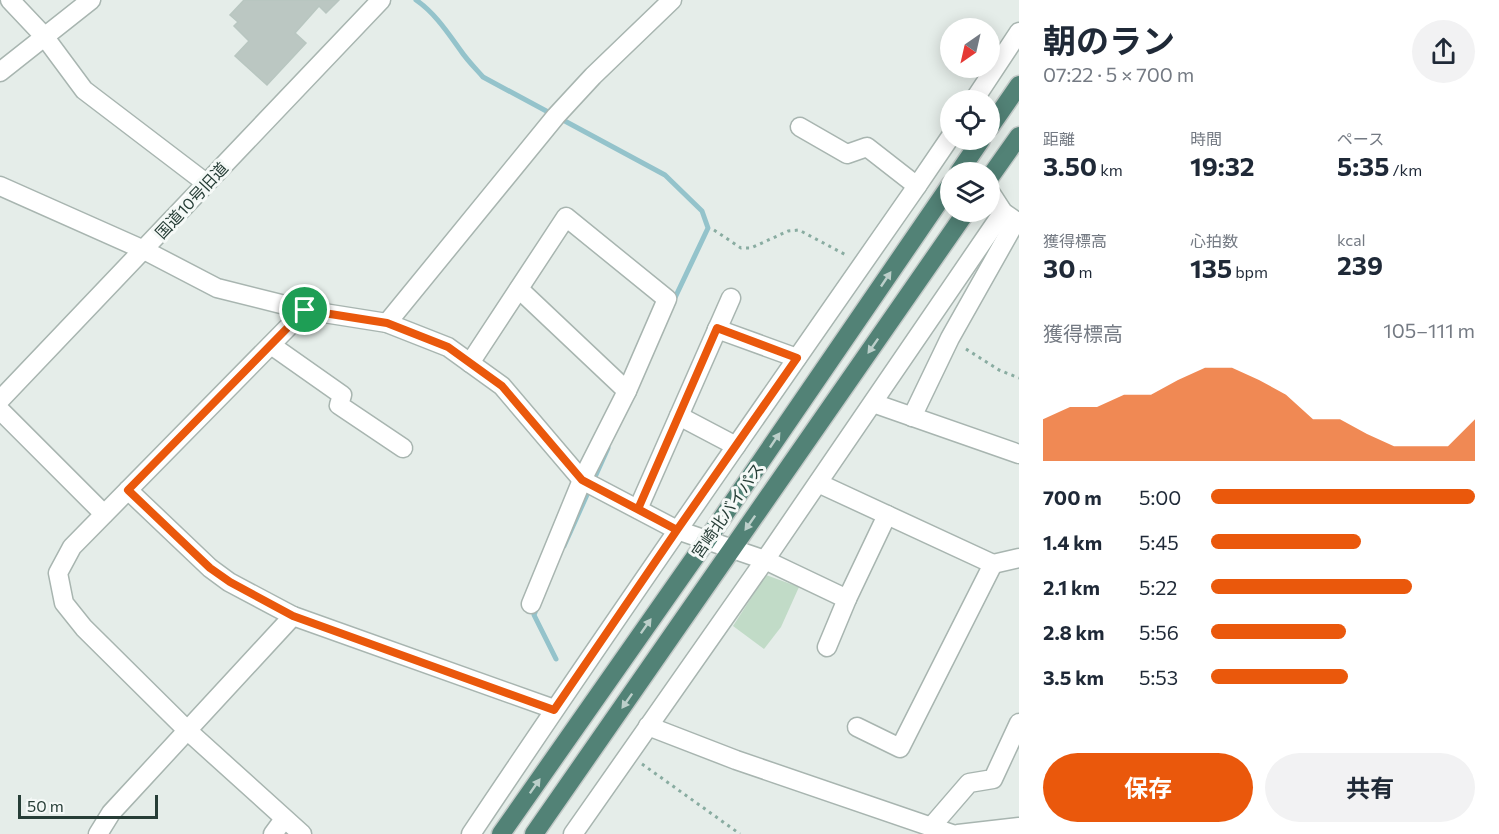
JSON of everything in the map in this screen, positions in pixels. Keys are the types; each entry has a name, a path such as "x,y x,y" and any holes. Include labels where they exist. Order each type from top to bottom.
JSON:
{"highway":[{"path":"1000,113 1019,85"},
{"path":"1000,163 1019,136"},
{"name":"宮崎北バイパス","path":"501,834 707,540 940,200"},
{"name":"宮崎北バイパス","path":"534,834 959,222"}],"street":[{"path":"10,0 44,36 84,90 206,183"},
{"path":"0,72 91,0"},
{"name":"国道10号旧道","path":"0,400 381,0"},
{"path":"387,323 547,126 593,76 672,0"},
{"path":"981,90 1019,33"},
{"path":"800,127 848,154 867,147 917,186"},
{"path":"471,834 677,530 941,150"},
{"path":"0,186 144,250 217,288 305,310 387,323 448,347 502,386 589,483 677,530 765,560 846,598"},
{"path":"1000,204 1012,219"},
{"path":"470,363 566,218 667,299 589,483 531,604"},
{"path":"912,417 1012,219"},
{"path":"573,834 873,403 1012,219"},
{"path":"519,289 627,391"},
{"path":"638,509 731,298"},
{"path":"302,834 188,731 84,628 64,603 58,573 72,547 305,310"},
{"path":"717,328 797,358"},
{"path":"271,345 342,395 339,405 404,448"},
{"path":"873,403 1019,454"},
{"path":"0,410 104,514"},
{"path":"678,416 736,446"},
{"path":"818,483 993,564 1019,558"},
{"path":"128,490 210,568 230,582 293,616 554,710"},
{"path":"827,647 846,598 887,515"},
{"path":"857,727 900,748 993,564"},
{"path":"98,834 111,813 293,616"},
{"path":"931,827 969,783 993,779 1019,723"},
{"path":"648,726 736,760 952,834"},
{"path":"273,834 284,819"},
{"path":"958,834 1017,824"}],"path":[{"path":"714,230 741,248 752,248 788,231 799,230 863,264"},
{"path":"950,338 999,370 1019,378"},
{"path":"628,754 740,834"}],"green space":[{"path":"766,575 799,587 781,627 764,649 733,626"}],"building":[{"path":"244,0 339,0 326,13 319,6 295,33 306,43 267,85 235,56 249,41 234,26 238,22 230,15"}],"waterway":[{"path":"416,0 435,17 483,77 665,175 702,211 708,228 673,302"},
{"path":"564,546 608,448"},
{"path":"537,607 534,615 556,659"}],"route":[{"path":"305,310 128,490 210,568 230,582 293,616 554,710 677,530 638,509 717,328 797,358 677,530 582,480 502,386 448,347 387,323 305,310"}]}
